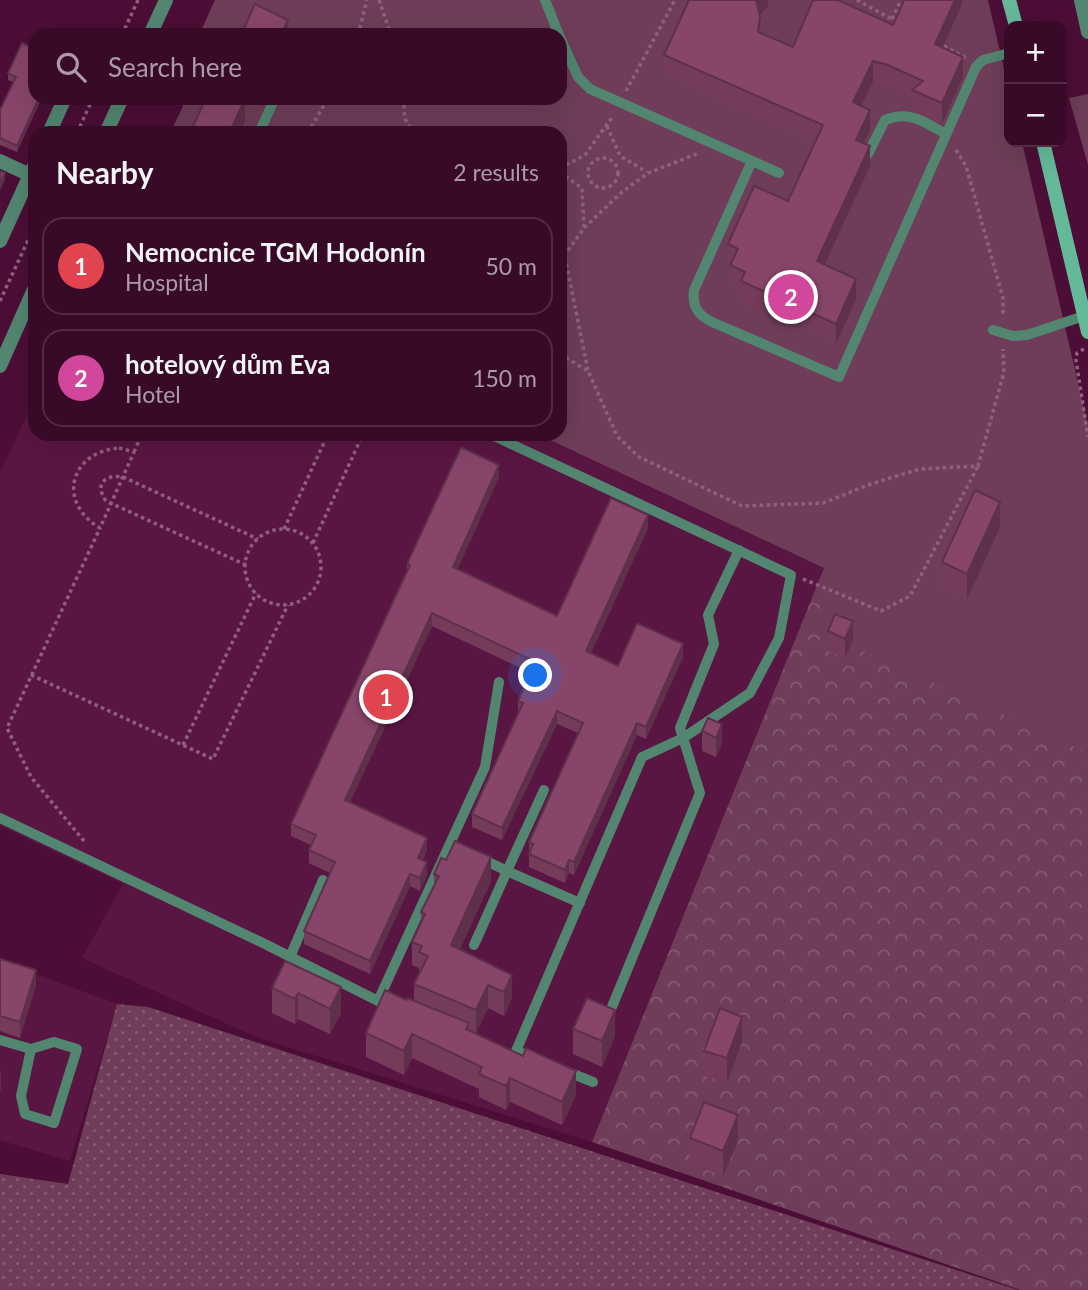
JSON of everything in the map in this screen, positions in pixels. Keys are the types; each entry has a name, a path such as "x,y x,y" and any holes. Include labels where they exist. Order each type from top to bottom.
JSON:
{"main road":[{"path":"1009,0 1015,21"},
{"path":"1044,147 1088,332"}],"street":[{"path":"153,28 166,0"},
{"path":"1080,0 1088,32"},
{"path":"52,126 62,105"},
{"path":"109,126 119,105"},
{"path":"0,161 28,168"},
{"path":"0,241 28,180"},
{"path":"0,366 28,304"}],"lane":[{"path":"545,0 557,28"},
{"path":"567,52 578,77 590,89 779,173"},
{"path":"752,161 694,290 696,310 712,322 839,377 976,67 983,60 1004,54"},
{"path":"262,126 272,105"},
{"path":"868,154 885,120 897,115 909,115 946,134"},
{"path":"998,331 1013,336 1027,335 1084,316"},
{"path":"505,441 791,575 779,638 750,693 683,738 642,757 580,903 512,1051 542,1061"},
{"path":"609,1014 700,793 680,728 714,644 708,615 739,550"},
{"path":"377,1001 485,767 499,682"},
{"path":"474,945 544,790"},
{"path":"0,818 389,1006"},
{"path":"450,845 580,903"},
{"path":"290,957 323,880"},
{"path":"0,1040 31,1049 54,1042 77,1049 54,1123 25,1114 21,1096 31,1049"},
{"path":"555,1066 593,1082"}],"path":[{"path":"125,28 138,0"},
{"path":"360,28 367,0"},
{"path":"379,0 389,28"},
{"path":"668,0 670,8"},
{"path":"567,166 585,155 607,126 675,0"},
{"path":"857,0 902,25"},
{"path":"891,19 901,0"},
{"path":"944,46 963,55 976,67"},
{"path":"80,126 90,105"},
{"path":"312,126 324,105"},
{"path":"404,105 405,119 410,126"},
{"path":"607,126 620,156 649,173"},
{"path":"791,575 881,611 911,596 978,466 1004,372 998,331 1003,298 966,166 946,134"},
{"path":"567,254 584,228 619,195 649,173 718,146"},
{"path":"585,155 593,163"},
{"path":"614,163 620,156"},
{"path":"605,159 614,163 617,177 612,185 598,187 591,181 589,172 593,163 605,159"},
{"path":"567,176 582,188 584,228"},
{"path":"582,188 591,181"},
{"path":"612,185 619,195"},
{"path":"0,301 28,240"},
{"path":"567,267 588,371 617,436 639,457 742,506 823,503 920,469 978,466"},
{"path":"1088,345 1077,354 1076,360 1088,437"},
{"path":"567,358 588,371"},
{"path":"84,841 31,777 6,727 139,441"},
{"path":"284,529 325,441"},
{"path":"313,543 360,441"},
{"path":"100,528 82,514 76,503 73,490 75,477 87,460 105,449 119,448 134,453"},
{"path":"246,565 111,504 101,494 100,485 105,478 113,475 123,477 258,539"},
{"path":"284,529 306,536 320,557 321,570 312,593 302,600 288,604 268,602 256,593 250,587 246,565 250,549 258,539 268,532 284,529"},
{"path":"183,745 256,593"},
{"path":"31,675 213,759 288,604"}],"shaded area":[{"path":"28,412 28,441 551,441 824,568 592,1142 256,1037 82,958 123,884 0,826 0,473"},
{"path":"0,961 117,1004 70,1161 0,1140"}],"green space":[{"path":"215,0 988,0 1004,69 1004,147 1023,147 1088,426 1088,753 822,633 824,568 552,441 567,441 567,126 173,126 181,105 567,105 567,28 202,28"},
{"path":"1088,94 1088,165 1069,98"},
{"path":"1088,451 1088,1290 1021,1290 592,1142 824,568"},
{"path":"117,1004 148,1007 1018,1290 0,1290 0,1174 68,1184"}],"building":[{"path":"689,0 756,0 760,16 758,32 793,47 813,0 838,0 893,25 904,0 955,0 935,44 963,57 942,103 912,90 923,81 873,61 853,102 870,110 856,140 870,146 817,261 856,279 836,324 741,281 745,272 730,265 738,249 728,244 754,186 788,201 823,125 664,55"},
{"path":"255,4 288,20 284,28 244,28"},
{"path":"22,43 28,46 28,105 36,105 17,146 0,138 0,110 16,77 8,73"},
{"path":"203,105 242,105 232,126 193,126"},
{"path":"461,447 499,465 453,567 557,616 611,498 648,515 586,651 618,666 637,623 683,644 646,727 637,723 574,862 569,860 565,870 529,854 533,844 529,842 583,723 557,711 502,828 472,814 523,703 518,701 536,662 432,613 345,800 427,838 418,858 427,862 420,878 410,874 370,961 304,931 335,862 309,850 316,835 291,824"},
{"path":"975,490 1000,502 967,574 942,562"},
{"path":"835,614 853,621 845,639 828,631"},
{"path":"708,718 722,724 716,738 702,731"},
{"path":"455,841 491,857 451,945 512,975 504,992 488,985 476,1010 414,984 428,956 419,952 422,946 412,942 425,914 421,912 439,876 434,874 441,858 446,860"},
{"path":"0,959 36,970 20,1022 0,1016"},
{"path":"285,961 341,987 330,1009 298,993 295,999 272,988"},
{"path":"385,990 469,1023 466,1029 523,1056 526,1048 576,1071 562,1102 510,1078 506,1086 479,1074 482,1067 412,1034 404,1051 366,1033"},
{"path":"587,998 615,1010 602,1041 573,1029"},
{"path":"720,1008 742,1017 727,1058 704,1051"},
{"path":"704,1102 738,1115 723,1151 690,1138"}],"place":[{"name":"hotelový dům Eva","path":"791,297"},
{"name":"Nemocnice TGM Hodonín","path":"386,697"}]}
